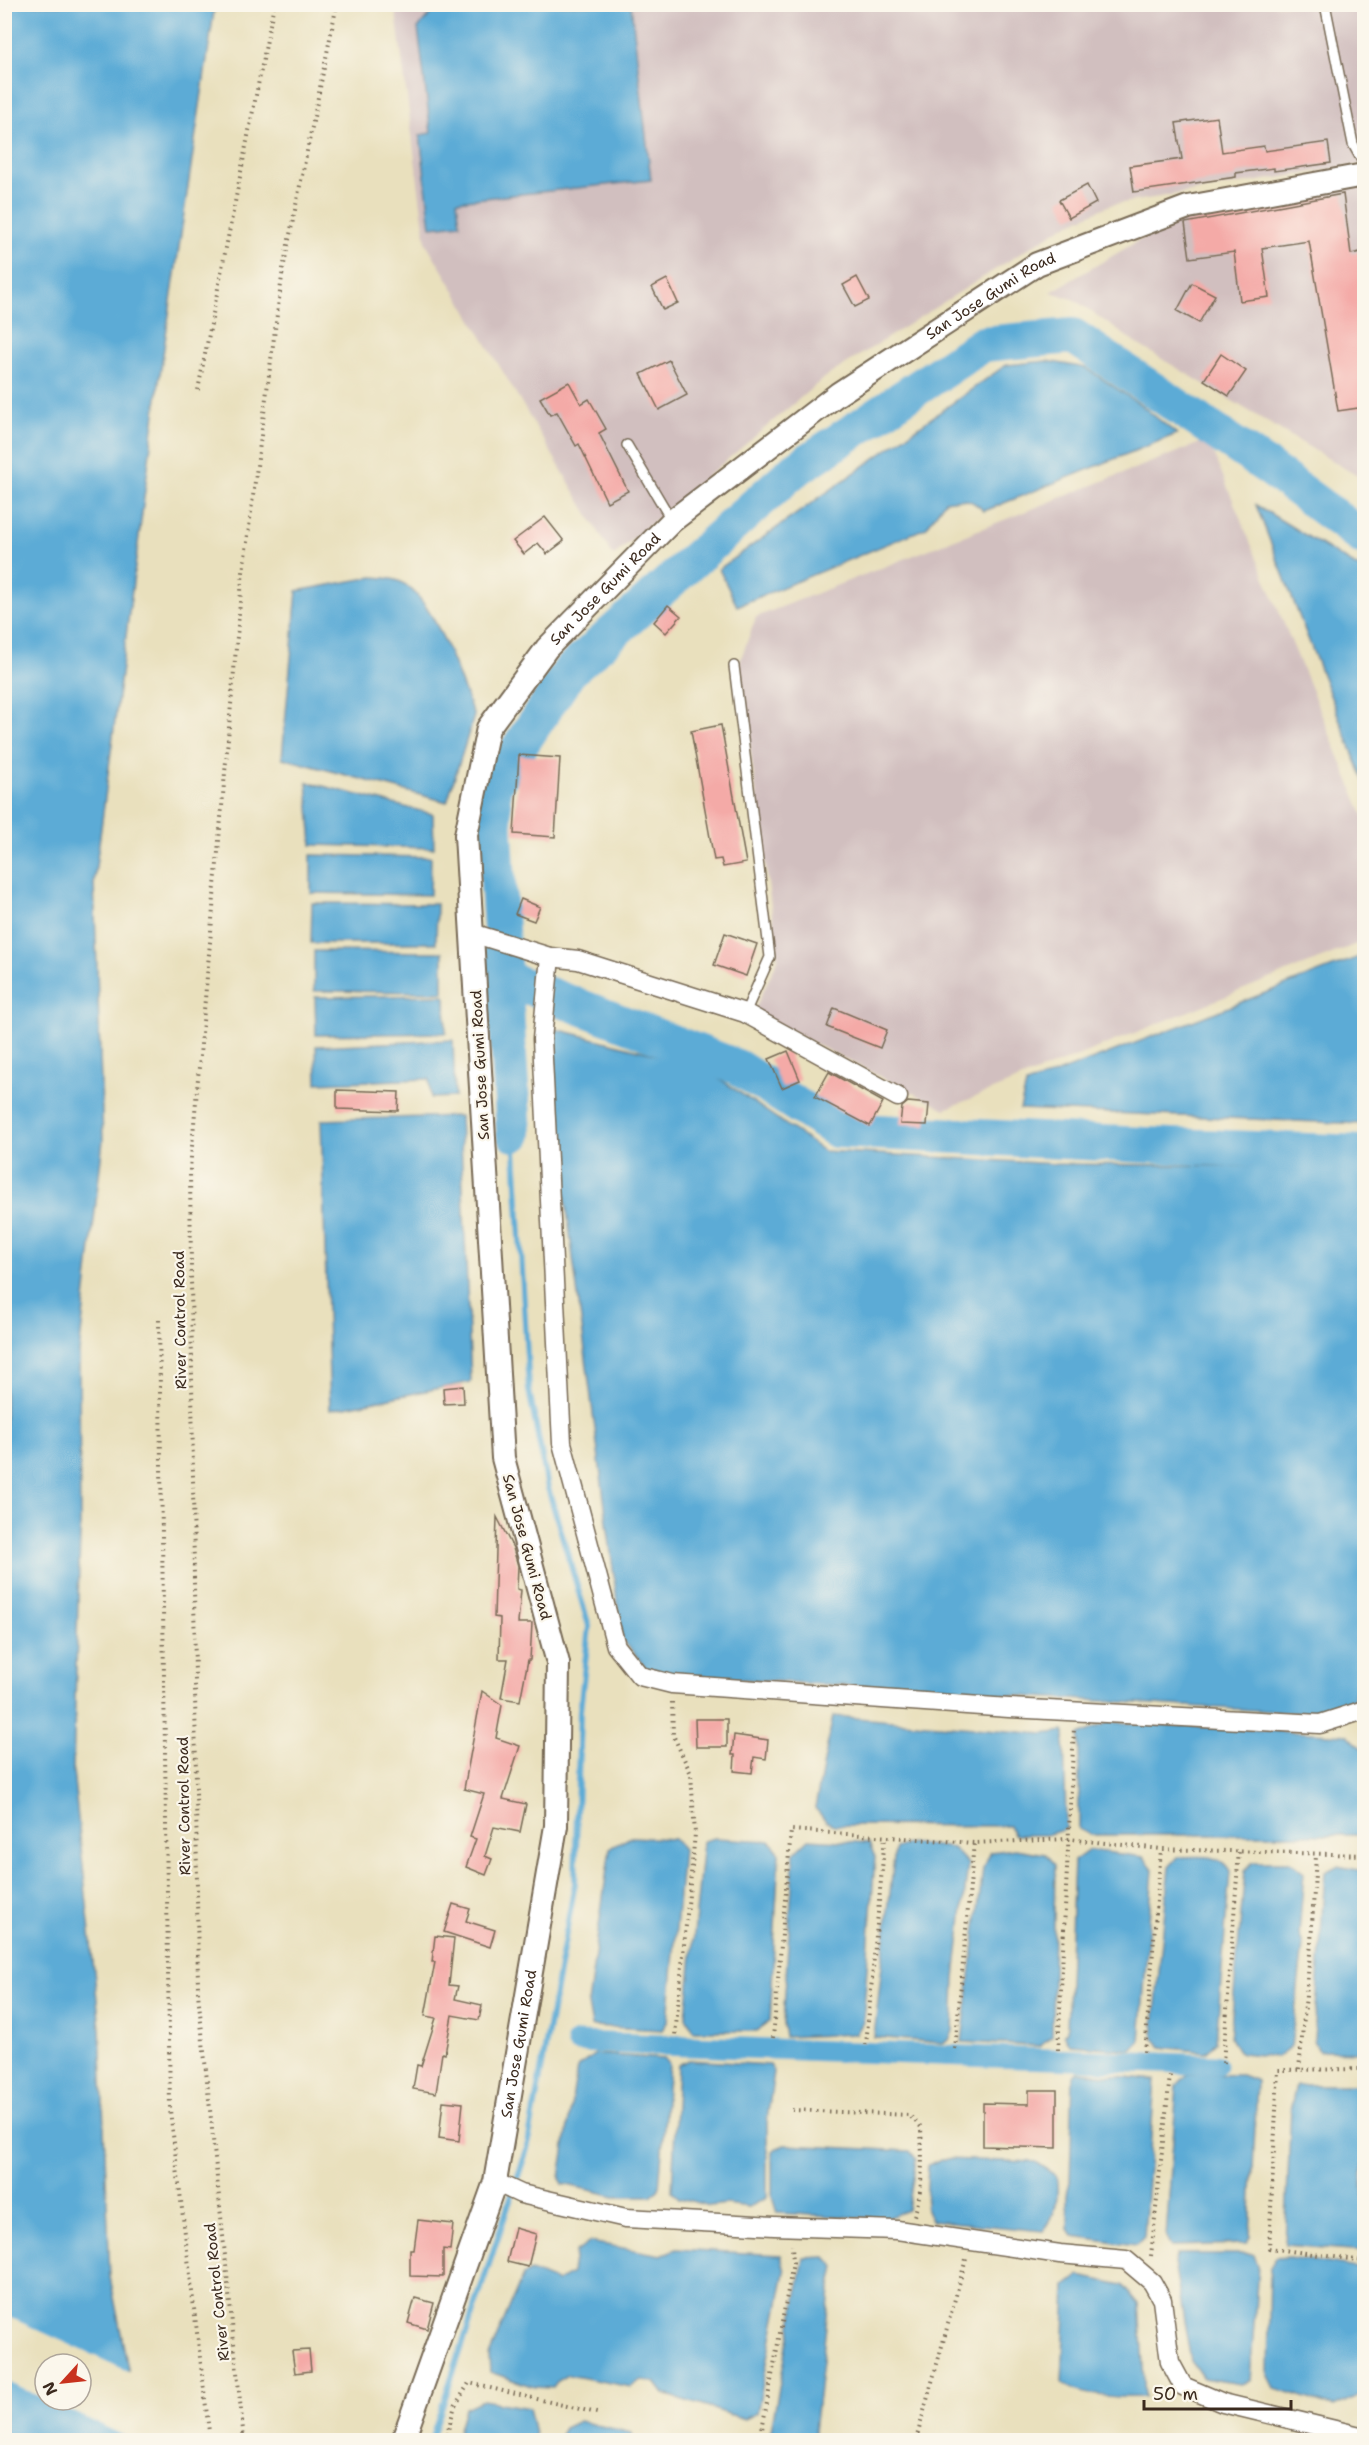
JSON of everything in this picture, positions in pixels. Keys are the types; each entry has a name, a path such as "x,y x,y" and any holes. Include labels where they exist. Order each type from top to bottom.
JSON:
{"street":[{"name":"San Jose Gumi Road","path":"403,2440 507,2188 556,1826 558,1663 503,1458 466,835 488,728 547,648 672,520 838,394 1037,264 1188,207 1365,175"},
{"path":"472,933 550,957 578,960 745,1013 898,1097"},
{"path":"550,957 542,1039 562,1443 616,1646 640,1676 672,1684 1078,1712 1320,1724 1365,1710"},
{"path":"507,2188 626,2218 894,2229 1060,2254 1126,2260 1152,2282 1162,2300 1170,2362 1183,2386 1223,2403 1365,2437"}],"lane":[{"path":"1325,4 1353,144 1365,164"},
{"path":"627,446 672,520"},
{"path":"734,666 770,957 745,1013"}],"path":[{"path":"198,390 274,4"},
{"name":"River Control Road","path":"244,2440 198,1993 190,1169 242,580 283,269 337,4"},
{"path":"159,1320 170,2110 210,2440"},
{"path":"672,1684 673,1735 691,1774 695,1834 675,2036"},
{"path":"1058,2050 1072,1735 1078,1712"},
{"path":"772,2038 792,1830 974,1843 1068,1839 1161,1850 1239,1850 1316,1855 1365,1855"},
{"path":"866,2045 885,1836"},
{"path":"956,2049 974,1843"},
{"path":"1145,2052 1161,1850"},
{"path":"1224,2063 1239,1850"},
{"path":"1299,2070 1311,1943 1316,1855"},
{"path":"1365,2069 1278,2070 1269,2248 1365,2260"},
{"path":"1152,2282 1151,2255 1170,2075"},
{"path":"792,2110 909,2115 921,2127 922,2160 919,2201 913,2219 894,2229"},
{"path":"760,2440 793,2263 790,2226"},
{"path":"916,2440 970,2241"},
{"path":"445,2440 455,2406 469,2383 600,2414"}],"shaded area":[{"path":"395,5 1364,5 1364,164 1110,205 1062,227 824,378 613,556 426,243"},
{"path":"1364,182 1364,480 1137,344 1075,300 1051,292 1194,208"},
{"path":"1208,440 1364,817 1364,941 945,1109 753,1013 778,959 739,664 756,617"}],"water":[{"path":"5,5 215,5 160,375 94,882 103,1140 79,1353 80,1534 73,1771 100,2028 110,2277 142,2440 5,2440"},
{"path":"433,5 631,5 651,180 457,201 460,224 431,227 420,135 431,133 418,28 431,14"},
{"path":"1047,361 1086,368 1141,405 1177,434 984,511 966,500 945,501 926,528 737,606 719,569 1006,365"},
{"path":"1256,505 1364,571 1364,782"},
{"path":"373,577 401,582 414,592 425,606 436,623 454,662 474,716 447,802 282,758 297,591"},
{"path":"307,782 433,814 434,848 312,845"},
{"path":"311,855 431,857 430,895 311,893"},
{"path":"312,903 437,904 436,943 311,943"},
{"path":"314,951 443,952 443,992 314,991"},
{"path":"1364,955 1364,1124 1020,1109 1026,1085"},
{"path":"445,995 446,1033 316,1035 315,997"},
{"path":"552,1028 701,1066 824,1151 1057,1164 1364,1167 1364,1656 1353,1700 1320,1714 672,1675 646,1668 622,1639 547,1055"},
{"path":"453,1040 455,1097 431,1098 429,1079 317,1083 316,1046"},
{"path":"460,1116 471,1382 330,1410 321,1120"},
{"path":"833,1716 1044,1734 1064,1731 1066,1829 1046,1835 1015,1835 1009,1826 834,1825 827,1822 815,1808"},
{"path":"1109,1722 1348,1735 1364,1751 1364,1833 1360,1835 1091,1835 1079,1829 1079,1735"},
{"path":"631,1837 674,1839 683,1849 668,2021 662,2030 592,2026 588,2004 610,1848"},
{"path":"714,1838 770,1841 779,1852 770,2021 757,2031 693,2031 686,2017 703,1841"},
{"path":"809,1839 869,1843 875,1857 863,2022 856,2034 785,2037 783,2024 794,1853"},
{"path":"911,1843 953,1848 968,1864 955,1978 953,2031 949,2040 943,2043 874,2037 895,1848"},
{"path":"1015,1849 1045,1854 1055,1865 1052,2036 1039,2046 962,2042 983,1868 991,1852"},
{"path":"1089,1850 1144,1857 1153,1869 1140,2041 1131,2050 1070,2045 1064,2034 1067,2031 1074,1861"},
{"path":"1178,1857 1214,1858 1226,1865 1230,1871 1216,2042 1206,2052 1161,2047 1153,2036 1169,1867"},
{"path":"1253,1862 1290,1862 1304,1873 1299,1933 1303,1945 1291,2046 1277,2057 1242,2053 1238,2051 1230,2038 1245,1870"},
{"path":"1337,1866 1364,1871 1364,2052 1319,2051 1314,2040 1325,1872"},
{"path":"595,2054 665,2059 669,2064 659,2188 651,2196 615,2196 563,2184 560,2178 577,2068"},
{"path":"688,2060 770,2065 774,2072 767,2120 767,2198 749,2207 726,2204 710,2206 679,2198 672,2191 678,2065"},
{"path":"1078,2072 1155,2080 1144,2237 1136,2245 1073,2236 1068,2229 1067,2200 1070,2182 1073,2076"},
{"path":"1188,2074 1241,2075 1257,2081 1250,2237 1246,2244 1171,2246 1166,2238 1177,2085"},
{"path":"1296,2085 1358,2085 1364,2093 1362,2175 1364,2251 1285,2245 1291,2107"},
{"path":"784,2145 910,2151 916,2159 908,2210 884,2219 777,2213 772,2197 772,2152"},
{"path":"942,2159 1036,2162 1056,2175 1056,2204 1048,2225 1043,2231 931,2220 926,2208 928,2165"},
{"path":"590,2242 661,2255 676,2249 781,2255 785,2272 757,2413 745,2419 664,2394 655,2382 641,2380 631,2387 568,2375 558,2381 553,2388 534,2387 490,2372 489,2356 523,2275 531,2271 557,2282 572,2273 575,2253"},
{"path":"1177,2254 1254,2254 1258,2266 1250,2381 1241,2384 1203,2378 1191,2361 1174,2263"},
{"path":"826,2257 835,2267 830,2291 813,2440 769,2440 804,2258"},
{"path":"1289,2257 1364,2269 1364,2393 1334,2407 1274,2388 1268,2376 1270,2268 1276,2258"},
{"path":"1079,2276 1123,2285 1139,2304 1145,2397 1090,2394 1062,2383 1066,2286"},
{"path":"483,2400 529,2408 535,2433 531,2440 456,2440 465,2408"},
{"path":"579,2421 632,2433 633,2440 557,2440 564,2428"}],"pier":[{"path":"5,2315 86,2352 33,2352 33,2394 5,2381"},
{"path":"93,2355 132,2373 145,2440 134,2440 72,2412 93,2412"}],"building":[{"path":"1217,117 1222,152 1264,146 1265,151 1328,142 1331,163 1274,171 1274,168 1236,173 1236,177 1134,192 1130,166 1182,159 1176,123"},
{"path":"1087,185 1096,203 1069,218 1059,200"},
{"path":"1343,194 1351,254 1365,251 1365,407 1338,411 1309,241 1262,248 1269,297 1240,301 1234,252 1190,258 1185,223"},
{"path":"857,277 869,300 855,307 843,285"},
{"path":"667,279 678,303 663,310 652,287"},
{"path":"1192,283 1215,295 1199,323 1177,311"},
{"path":"1221,354 1246,371 1229,396 1204,380"},
{"path":"669,360 687,395 659,410 641,374"},
{"path":"569,382 581,404 589,399 606,429 599,433 628,491 607,502 579,444 576,446 557,412 550,415 540,398"},
{"path":"545,517 564,541 547,554 538,543 524,554 513,541"},
{"path":"668,605 681,616 666,633 654,622"},
{"path":"721,725 746,863 723,867 721,859 714,860 691,731"},
{"path":"519,755 560,758 555,837 514,834"},
{"path":"521,899 540,907 534,921 515,914"},
{"path":"725,933 757,944 746,976 714,965"},
{"path":"834,1008 887,1030 880,1048 827,1027"},
{"path":"788,1051 800,1080 782,1088 769,1059"},
{"path":"829,1072 883,1102 870,1126 815,1097"},
{"path":"337,1090 399,1092 398,1111 337,1109"},
{"path":"908,1102 929,1104 927,1125 900,1124 902,1107"},
{"path":"463,1386 464,1403 444,1404 443,1388"},
{"path":"497,1517 513,1548 518,1566 517,1589 521,1590 518,1623 532,1623 530,1660 528,1660 520,1701 501,1698 508,1659 499,1659 500,1618 494,1617"},
{"path":"482,1691 502,1705 496,1738 520,1746 503,1799 526,1804 520,1832 494,1827 485,1856 492,1859 486,1875 466,1867 476,1839 470,1837 484,1794 464,1789"},
{"path":"695,1719 727,1719 727,1747 696,1747"},
{"path":"734,1735 768,1740 766,1759 754,1757 752,1773 734,1771 735,1755 732,1755"},
{"path":"453,1904 470,1909 466,1921 495,1930 490,1947 444,1932"},
{"path":"435,1936 454,1938 449,1985 458,1986 455,1999 482,2005 479,2020 452,2015 445,2054 442,2053 436,2093 413,2089 417,2065 421,2066 436,2018 425,2016 435,1962 432,1962"},
{"path":"1029,2090 1057,2090 1057,2148 983,2146 983,2103 1029,2104"},
{"path":"443,2101 463,2103 459,2141 439,2138"},
{"path":"418,2220 453,2224 450,2250 443,2249 443,2277 410,2276 410,2250 414,2250"},
{"path":"515,2228 536,2234 528,2267 507,2262"},
{"path":"415,2298 434,2303 427,2329 408,2323"},
{"path":"309,2350 311,2371 295,2373 292,2351"}],"waterway":[{"path":"514,1134 492,788 569,672 792,472 983,344 1073,336 1269,468 1364,538"},
{"path":"505,978 737,1067 836,1130 1364,1153"},
{"path":"431,2440 527,2149 575,1883 580,1711 589,1626 548,1488 529,1390 514,1134"},
{"path":"577,2042 1216,2065"}]}
